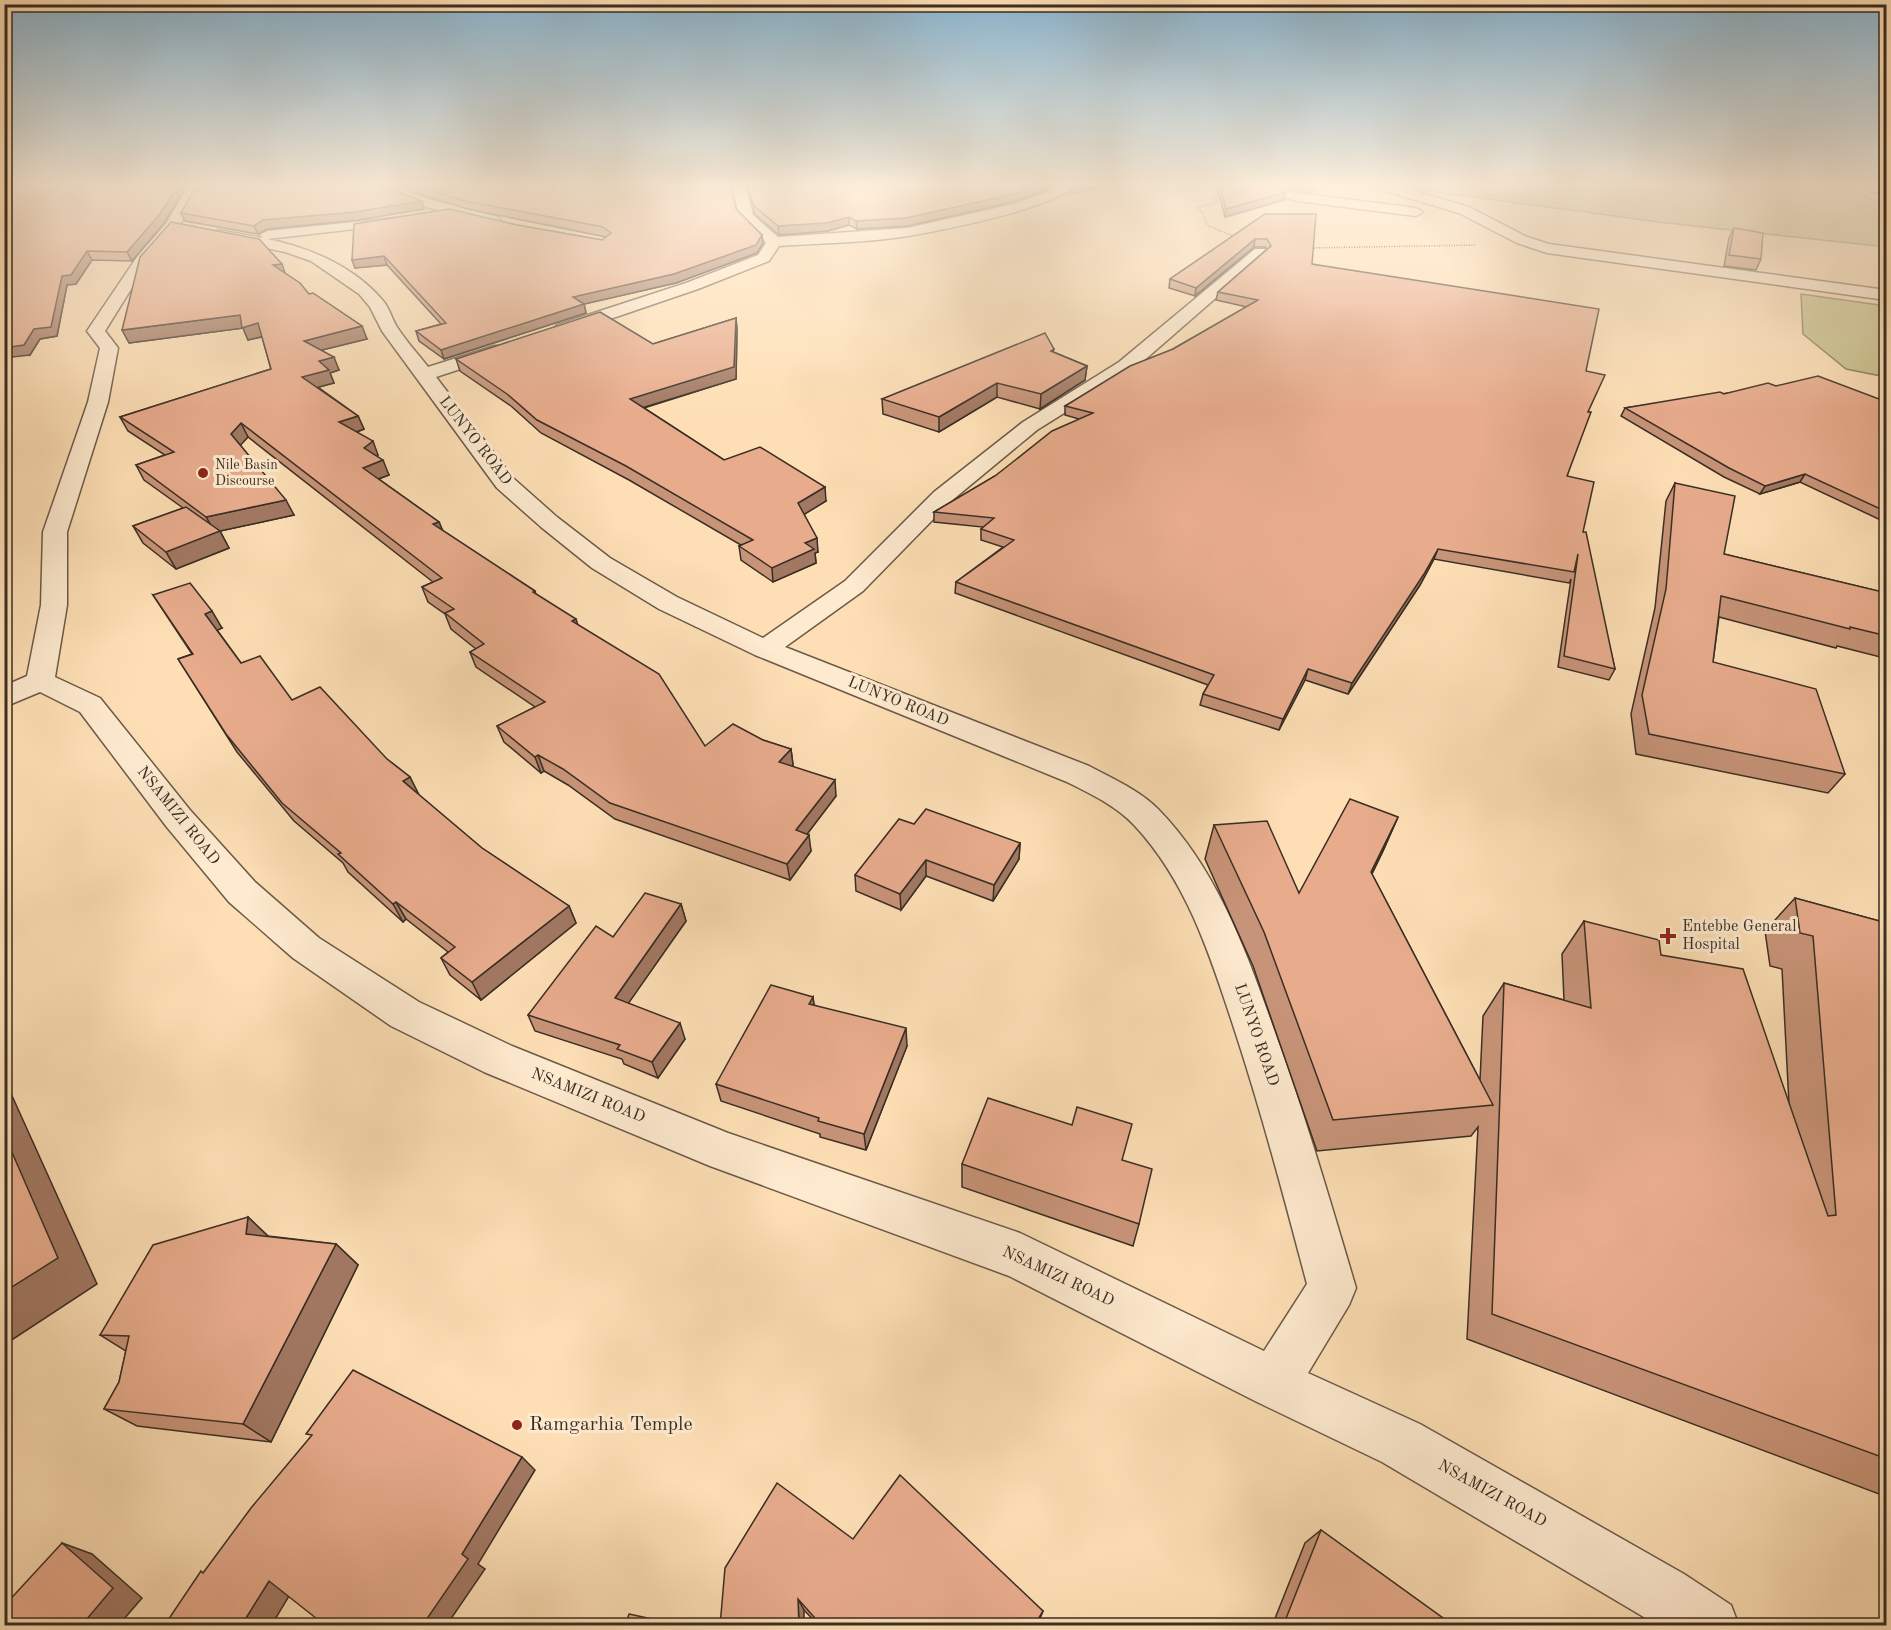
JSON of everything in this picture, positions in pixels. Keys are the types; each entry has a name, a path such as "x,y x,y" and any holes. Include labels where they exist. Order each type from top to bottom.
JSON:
{"street":[{"path":"4,698 40,681 54,605 55,532 98,402 110,348 96,331 162,259"},
{"name":"LUNYO ROAD","path":"316,259 344,275 365,291 378,306 388,327 505,483 549,522 602,563 668,603 765,649 1078,774 1114,794 1145,816 1181,858 1219,929 1262,1051 1332,1288 1273,1383"},
{"path":"550,333 692,286 761,259"},
{"path":"765,649 854,585 942,497 1030,426 1126,366 1252,259"},
{"path":"1633,259 1887,295"},
{"path":"424,375 516,344"},
{"name":"NSAMIZI ROAD","path":"40,681 90,705 178,818 242,892 306,948 405,1014 498,1059 725,1152 1020,1256 1273,1383 1411,1448 1664,1594 1710,1626"}],"shaded area":[{"path":"1801,294 1886,306 1886,377 1846,369 1803,334"}],"building":[{"path":"4,259 82,259 71,275 62,276 51,327 34,329 24,345 4,348"},
{"path":"139,259 277,259 282,264 273,265 300,283 309,294 313,293 362,326 304,341 334,357 319,361 329,370 302,377 358,416 339,422 373,441 364,448 383,460 363,468 439,522 433,524 576,619 572,621 659,674 705,746 733,724 763,740 791,749 779,762 835,780 796,830 809,835 787,864 610,803 563,769 538,755 535,757 497,726 545,702 470,652 484,644 445,613 454,609 422,587 442,578 241,423 231,434 286,500 206,517 136,465 174,452 120,417 271,369 258,323 242,328 240,315 122,330"},
{"path":"387,259 716,259 674,274 573,297 584,304 441,350 416,331 446,323"},
{"path":"1199,259 1231,259 1196,288 1170,279"},
{"path":"1256,259 1312,259 1312,264 1599,309 1586,371 1605,375 1588,412 1591,412 1567,476 1594,482 1583,532 1586,532 1615,669 1564,656 1578,554 1574,572 1438,549 1352,683 1308,669 1283,719 1203,694 1214,675 956,582 1014,540 981,529 994,518 934,512 995,476 1052,431 1093,413 1065,406 1130,366 1173,349 1258,300 1218,292"},
{"path":"600,312 653,344 736,318 734,367 630,399 724,460 760,447 825,487 798,503 817,538 805,543 814,549 772,568 739,546 753,540 626,466 537,420 507,394 456,359"},
{"path":"1045,333 1054,349 1051,351 1087,366 1041,394 997,383 939,417 882,399"},
{"path":"1818,376 1887,402 1887,512 1805,474 1765,486 1625,408 1720,392 1724,394 1768,383 1776,386"},
{"path":"1675,483 1735,496 1724,554 1887,593 1887,636 1850,627 1850,629 1721,596 1713,662 1816,689 1845,774 1649,734 1642,695 1666,589"},
{"path":"186,507 220,531 166,552 133,526"},
{"path":"190,583 212,611 205,614 241,663 260,656 292,700 320,687 387,759 410,777 403,781 482,848 569,906 472,982 441,958 455,947 396,902 393,904 338,854 341,853 282,803 226,734 178,659 193,654 153,595"},
{"path":"1350,799 1398,817 1371,872 1493,1105 1333,1120 1264,932 1214,825 1267,821 1299,893"},
{"path":"926,809 1020,843 994,885 926,860 900,894 855,875 899,819 914,824"},
{"path":"645,893 681,904 615,998 680,1023 652,1062 617,1049 620,1045 528,1015 596,926 613,937"},
{"path":"1795,898 1887,923 1887,1459 1492,1314 1504,983 1591,1008 1584,921 1659,940 1661,955 1743,969 1828,1216 1836,1215 1813,936 1800,933"},
{"path":"771,985 813,997 809,1004 906,1028 864,1134 818,1121 819,1118 716,1084"},
{"path":"988,1098 1072,1125 1077,1107 1132,1124 1122,1160 1152,1169 1139,1224 962,1164"},
{"path":"4,1134 58,1258 4,1292"},
{"path":"248,1217 246,1234 336,1244 243,1424 104,1409 119,1382 129,1336 100,1335 153,1245"},
{"path":"353,1370 522,1457 462,1554 468,1559 422,1626 326,1626 269,1581 241,1626 164,1626 201,1571 203,1573 251,1508 312,1435 306,1434"},
{"path":"900,1475 1043,1611 1034,1626 822,1626 798,1599 799,1626 720,1626 725,1568 777,1483 853,1539"},
{"path":"1321,1530 1454,1626 1283,1626"},
{"path":"62,1543 113,1588 81,1626 4,1626 4,1606"},
{"path":"629,1614 676,1624 676,1626 625,1626"}],"place":[{"name":"Nile Basin Discourse","path":"203,473"},
{"name":"Entebbe General Hospital","path":"1668,936"},
{"name":"Ramgarhia Temple","path":"517,1425"}]}
